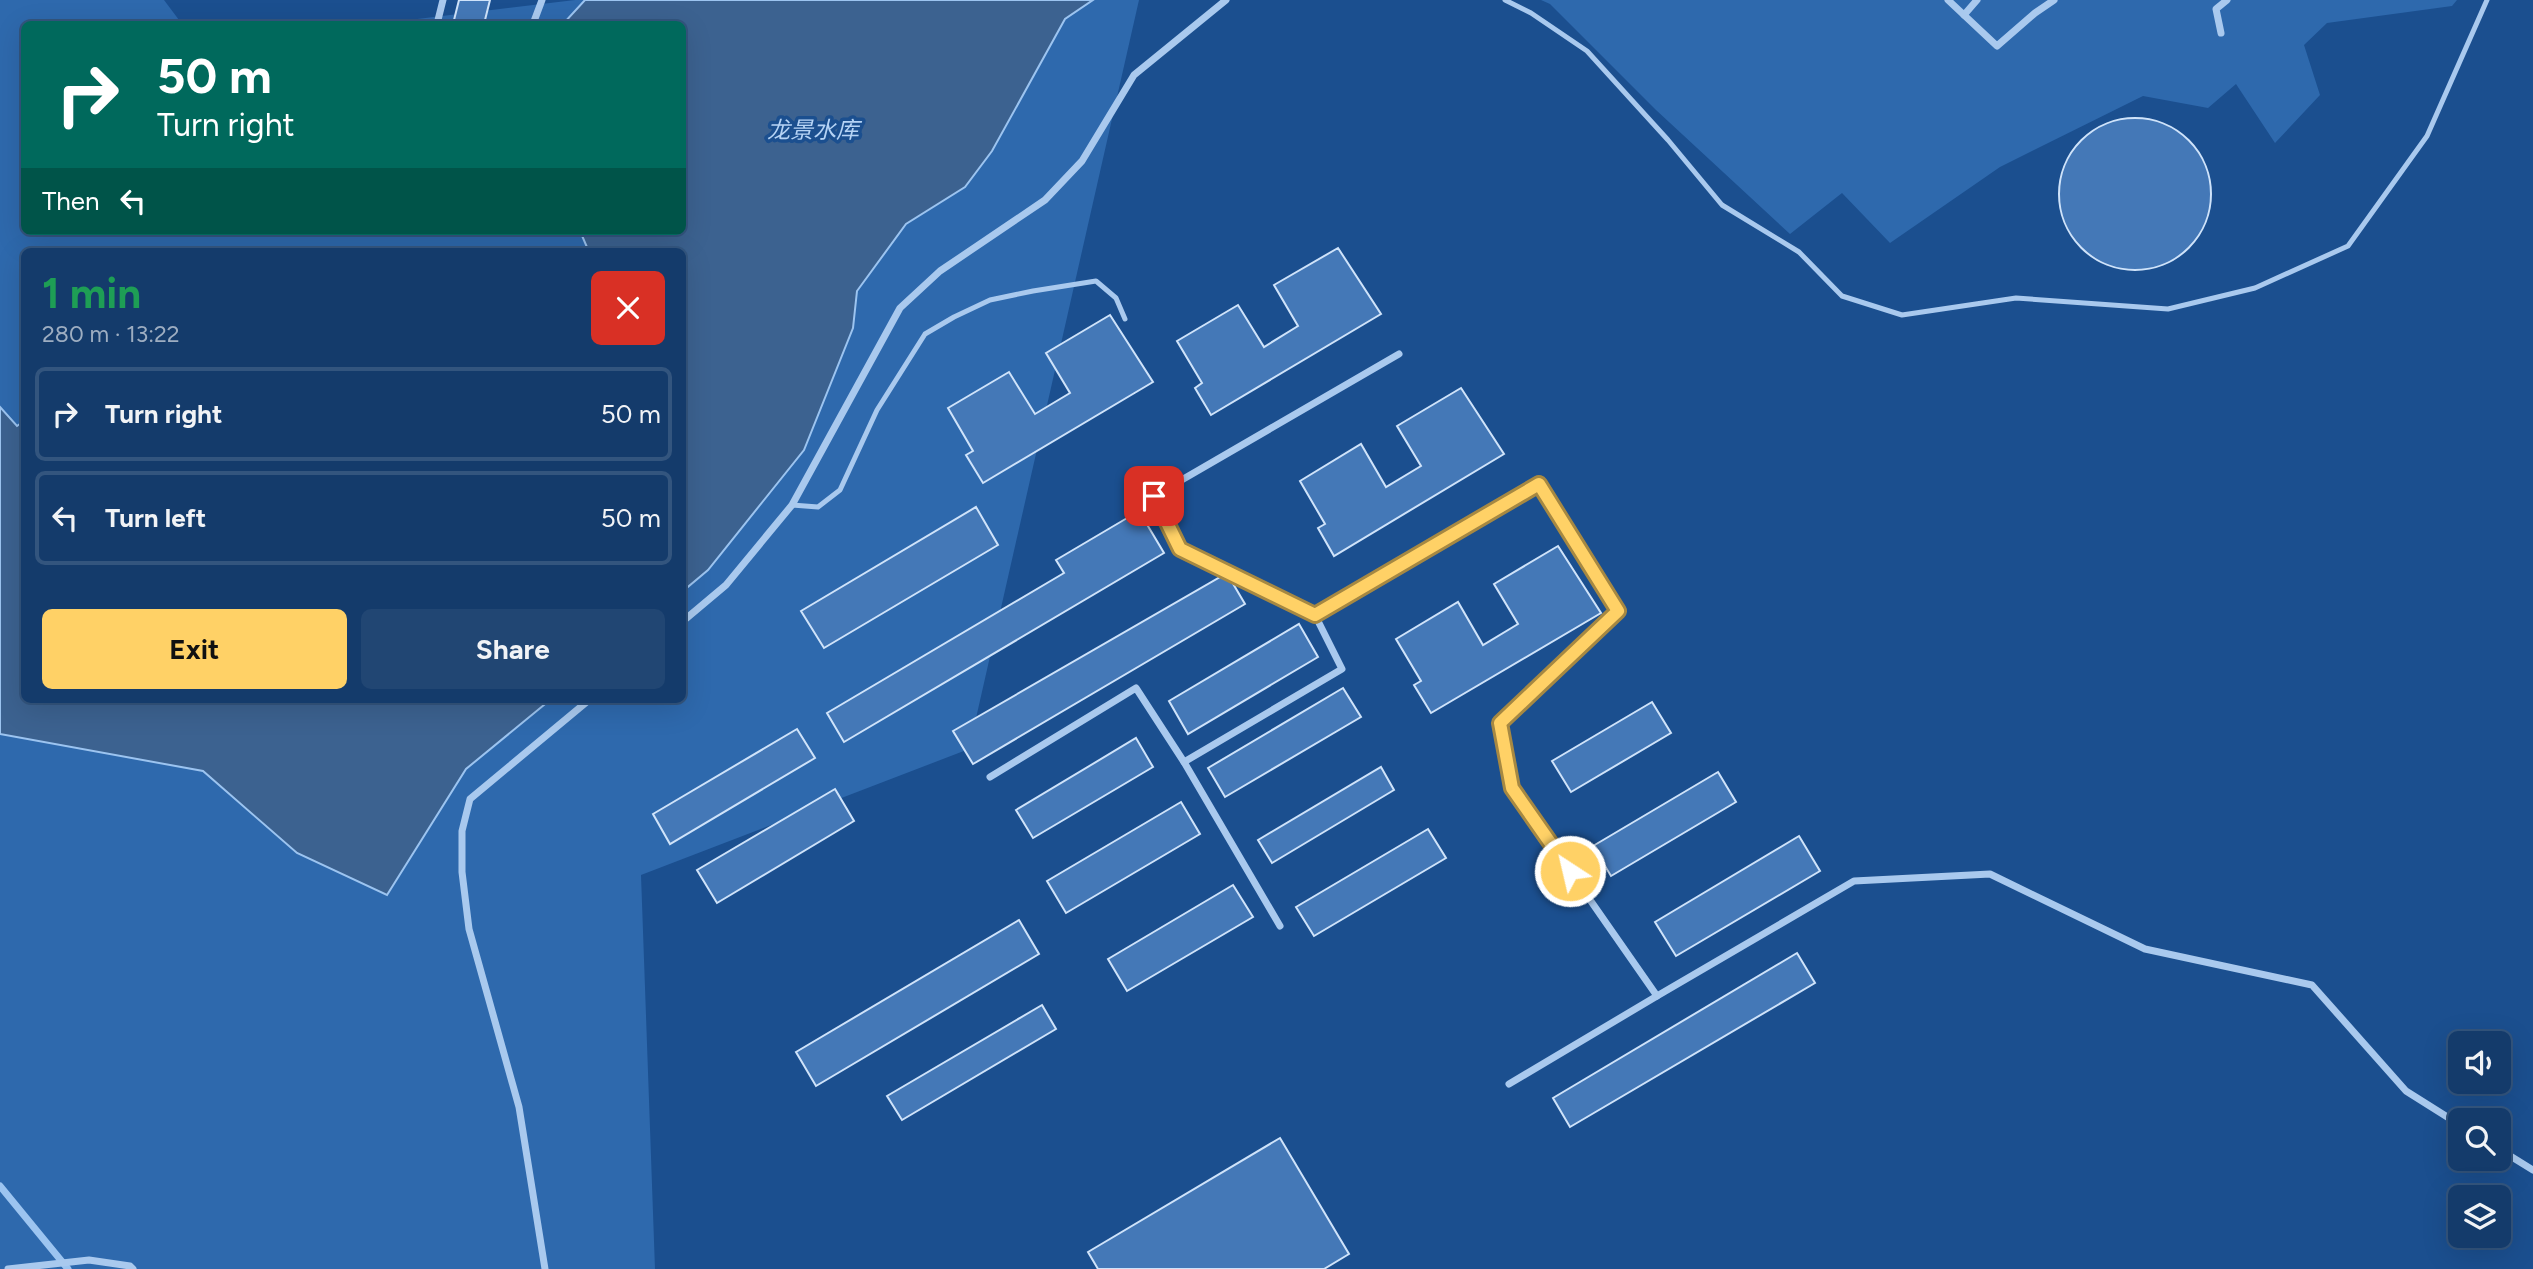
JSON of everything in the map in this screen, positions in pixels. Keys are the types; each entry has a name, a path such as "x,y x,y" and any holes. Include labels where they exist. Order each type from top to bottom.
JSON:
{"street":[{"path":"438,21 443,0"},
{"path":"534,21 542,0"},
{"path":"686,619 726,585 792,505 900,308 940,271 1045,200 1082,161 1134,75 1226,0"},
{"path":"1948,0 1997,46 2054,0"},
{"path":"1964,15 1977,0"},
{"path":"2221,33 2216,9 2227,0"},
{"path":"1184,762 1342,669 1315,615 1180,549 1154,496 1399,354"},
{"path":"1315,615 1539,484 1618,611 1500,723 1512,788 1657,996"},
{"path":"989,777 1136,688 1184,762 1280,926"},
{"path":"545,1269 519,1107 469,929 462,872 462,831 470,799 585,703"},
{"path":"1509,1084 1854,881 1990,874 2145,949 2312,985 2406,1091 2448,1117"},
{"path":"2511,1156 2533,1170"},
{"path":"8,1269 89,1260 130,1266 133,1269"}],"lane":[{"path":"1505,0 1531,13 1587,51 1668,140 1721,205 1799,252 1842,296 1902,315 2016,298 2168,309 2255,288 2348,246 2427,136 2487,0"},
{"path":"792,505 818,507 840,490 877,410 925,334 954,317 990,300 1096,281 1116,298 1125,320"}],"shaded area":[{"path":"0,0 164,0 180,21 21,21 21,235 686,235 686,21 401,21 575,0 1139,0 969,749 641,875 655,1269 0,1269"},
{"path":"1541,0 2457,0 2452,6 2327,23 2304,45 2320,95 2275,143 2236,84 2208,108 2143,96 2000,167 1890,243 1842,193 1790,234 1656,110 1550,4"}],"water":[{"name":"龙景水库","path":"585,0 1093,0 1065,19 992,151 965,187 906,224 857,291 853,328 804,450 708,570 686,588 686,248 587,248 582,235 686,235 686,21 566,21"},
{"path":"0,407 17,426 21,423 21,703 546,703 466,769 387,895 297,853 203,771 0,734"}],"building":[{"path":"459,0 490,0 485,21 454,21"},
{"path":"2135,118 2164,124 2189,140 2205,165 2211,194 2205,223 2189,248 2164,264 2135,270 2106,264 2081,248 2065,223 2059,194 2065,165 2081,140 2106,124"},
{"path":"1338,248 1381,314 1211,415 1195,388 1202,383 1177,341 1238,305 1264,347 1298,326 1274,285"},
{"path":"1110,315 1153,382 983,483 966,455 973,451 948,408 1009,372 1035,414 1070,393 1046,353"},
{"path":"1461,388 1504,454 1334,556 1318,528 1325,524 1300,481 1361,444 1386,487 1421,466 1397,426"},
{"path":"976,507 998,545 824,648 801,611"},
{"path":"1139,511 1164,553 844,742 827,713 1064,573 1056,560"},
{"path":"1558,546 1601,613 1431,713 1414,685 1421,681 1396,639 1458,602 1483,645 1518,624 1494,584"},
{"path":"1222,576 1232,582 1245,604 973,764 953,731"},
{"path":"1299,624 1318,657 1188,734 1169,701"},
{"path":"1343,688 1361,717 1225,797 1208,768"},
{"path":"1652,702 1671,733 1571,792 1552,761"},
{"path":"797,729 815,758 670,844 653,814"},
{"path":"1136,738 1153,767 1033,838 1016,810"},
{"path":"1381,767 1394,790 1272,863 1258,840"},
{"path":"1718,772 1736,802 1611,876 1593,846"},
{"path":"835,789 854,821 717,903 697,870"},
{"path":"1181,802 1200,834 1066,913 1047,881"},
{"path":"1428,829 1446,858 1314,936 1296,907"},
{"path":"1799,836 1820,871 1676,956 1655,922"},
{"path":"1233,885 1253,917 1127,991 1108,959"},
{"path":"1019,920 1039,954 816,1086 796,1052"},
{"path":"1797,953 1815,983 1570,1127 1553,1098"},
{"path":"1042,1005 1056,1029 902,1120 887,1096"},
{"path":"1280,1138 1349,1254 1324,1269 1098,1269 1088,1252"}],"waterway":[{"path":"0,1186 68,1269"}],"route":[{"path":"1154,496 1180,549 1315,615 1539,484 1618,611 1500,723 1512,788 1570,871"}]}
